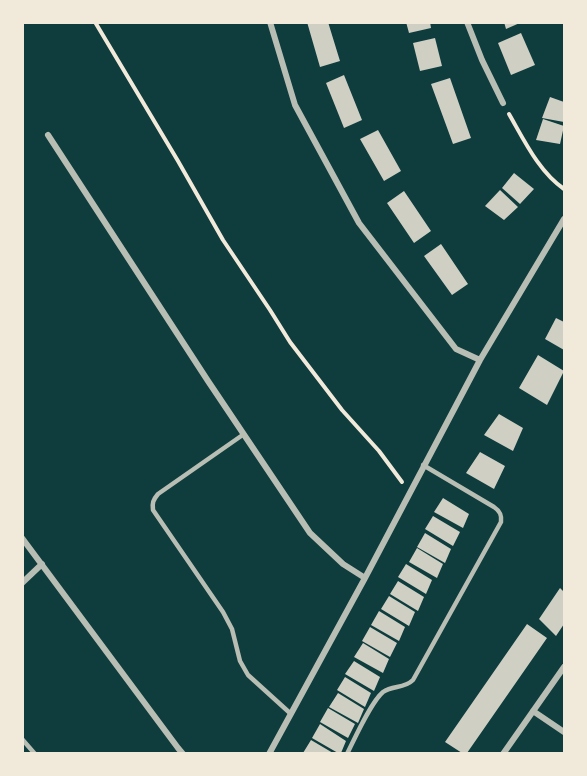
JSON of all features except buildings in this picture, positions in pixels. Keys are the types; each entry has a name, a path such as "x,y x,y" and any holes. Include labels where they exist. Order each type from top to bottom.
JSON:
{"street":[{"path":"270,22 295,105 359,223 456,349 480,360"},
{"path":"467,22 503,103"},
{"path":"48,135 310,533 343,564 365,578"},
{"path":"269,753 365,578 480,360 564,219"},
{"path":"22,538 178,752"},
{"path":"22,583 42,564"},
{"path":"503,753 564,667"},
{"path":"533,711 564,732"}],"lane":[{"path":"244,434 158,494 152,505 153,510 223,612 232,629 240,661 248,675 291,714"},
{"path":"346,753 382,693 390,688 408,685 413,680 501,522 502,516 499,510 423,465"},
{"path":"22,739 35,753"}],"path":[{"path":"94,22 223,240 290,342 410,492"},
{"path":"503,103 530,151 554,183 564,189"}]}
